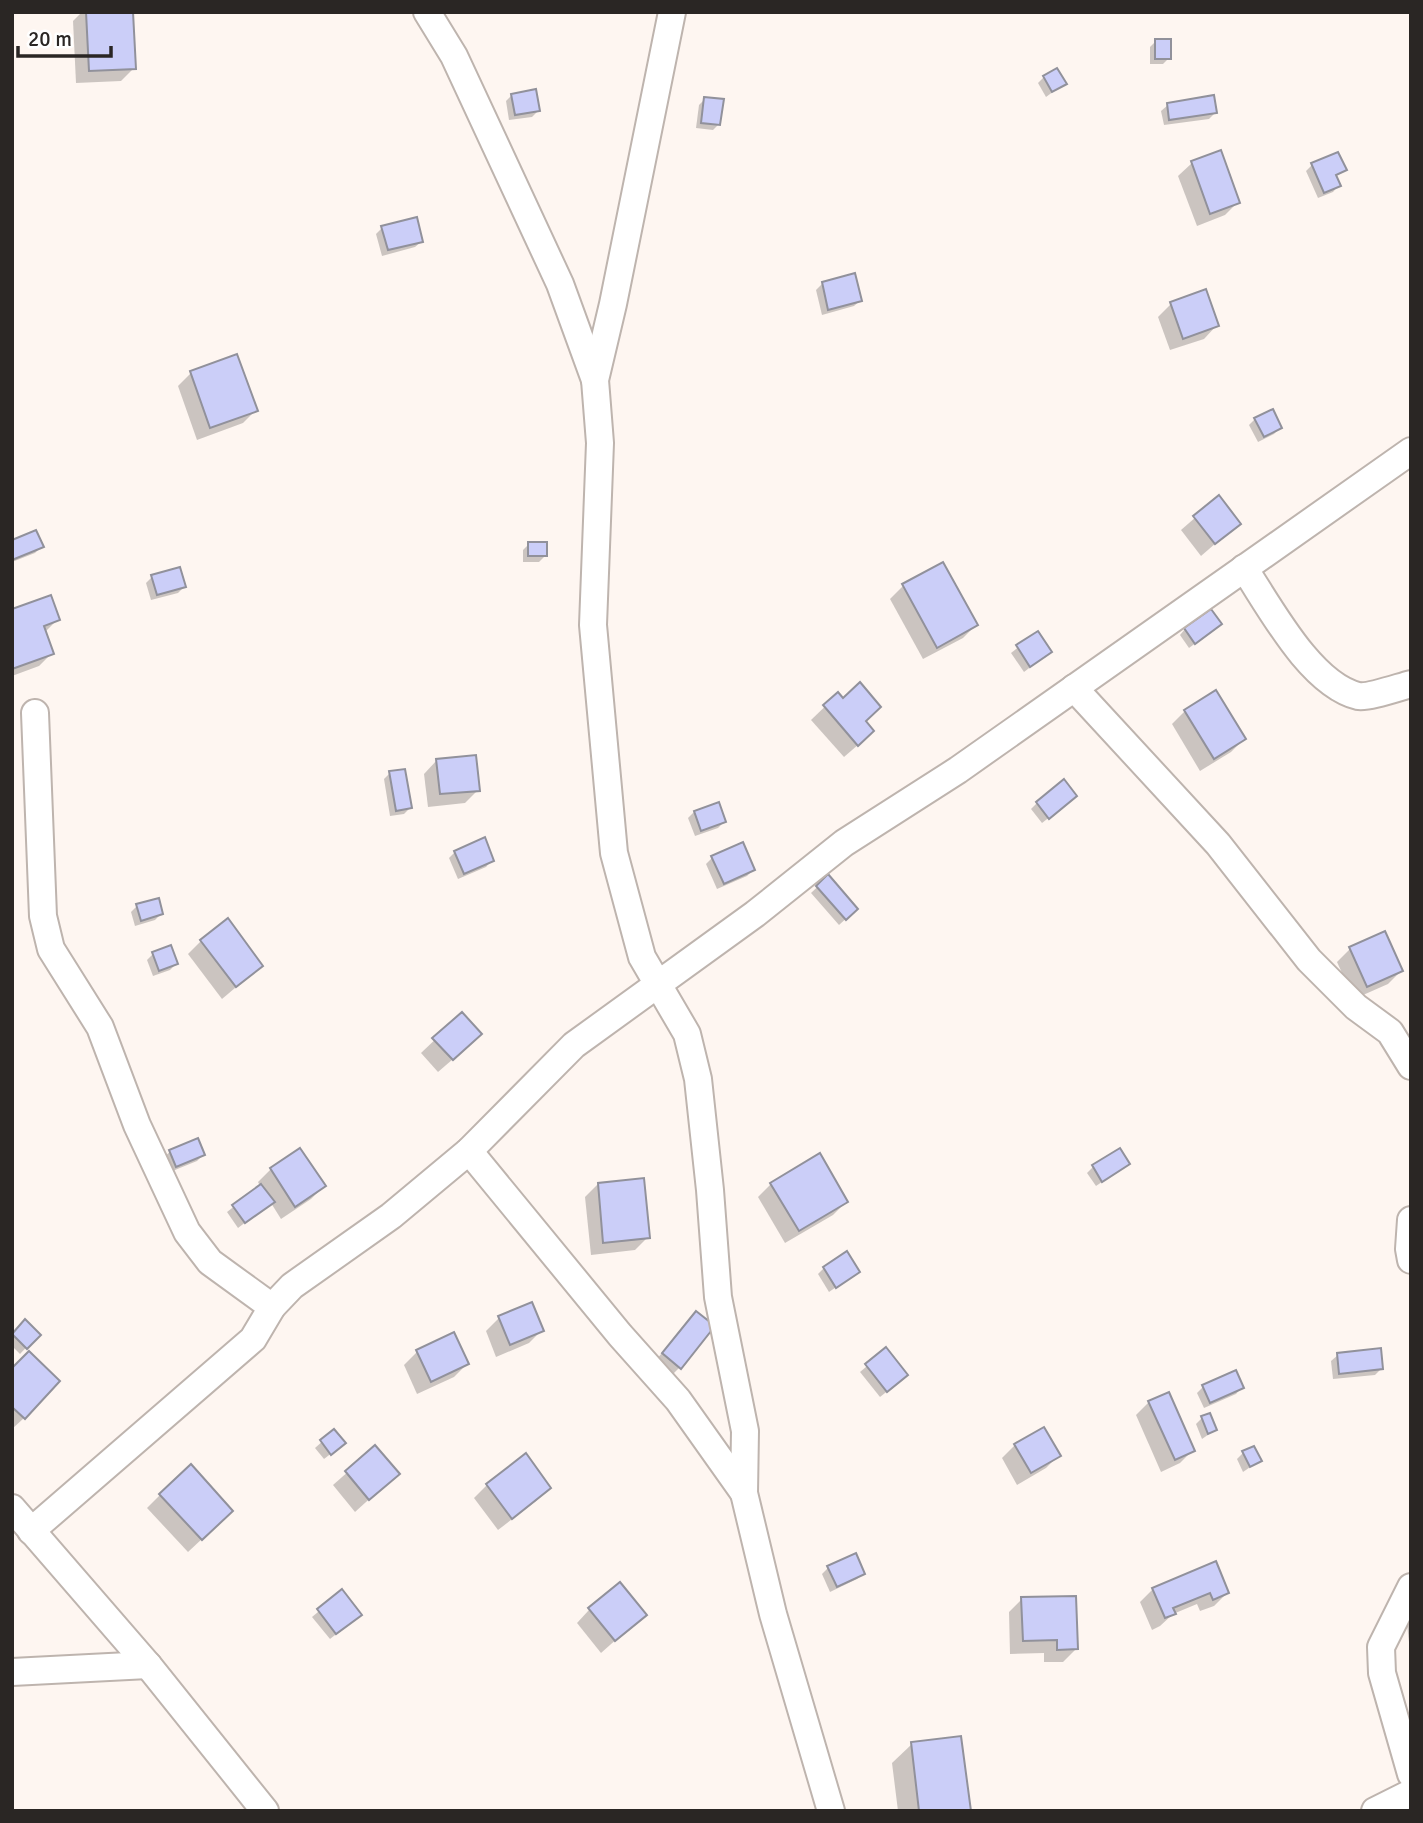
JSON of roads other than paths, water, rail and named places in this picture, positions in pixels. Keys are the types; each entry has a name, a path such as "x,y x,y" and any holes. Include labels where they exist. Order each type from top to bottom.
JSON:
{"street":[{"path":"428,12 454,56 560,284 594,380 600,443 593,625 614,853 642,957 687,1034 698,1079 718,1297 745,1431 744,1493 773,1614 831,1811"},
{"path":"594,380 613,304 672,12"},
{"path":"31,1531 253,1339 272,1307 292,1286 391,1216 469,1151 574,1045 755,914 844,843 958,771 1411,451"},
{"path":"1244,568 1296,648 1332,684 1360,697 1411,684"},
{"path":"1074,688 1218,844 1309,960 1356,1007 1390,1032 1411,1066"},
{"path":"35,713 43,916 51,949 100,1027 137,1125 187,1232 210,1262 272,1307"},
{"path":"469,1151 620,1335 678,1400 744,1493"},
{"path":"1411,1220 1411,1260"},
{"path":"12,1508 148,1665 265,1811"},
{"path":"1411,1587 1381,1647 1382,1673 1411,1774"},
{"path":"12,1672 148,1665"},
{"path":"1376,1811 1411,1794"}]}
